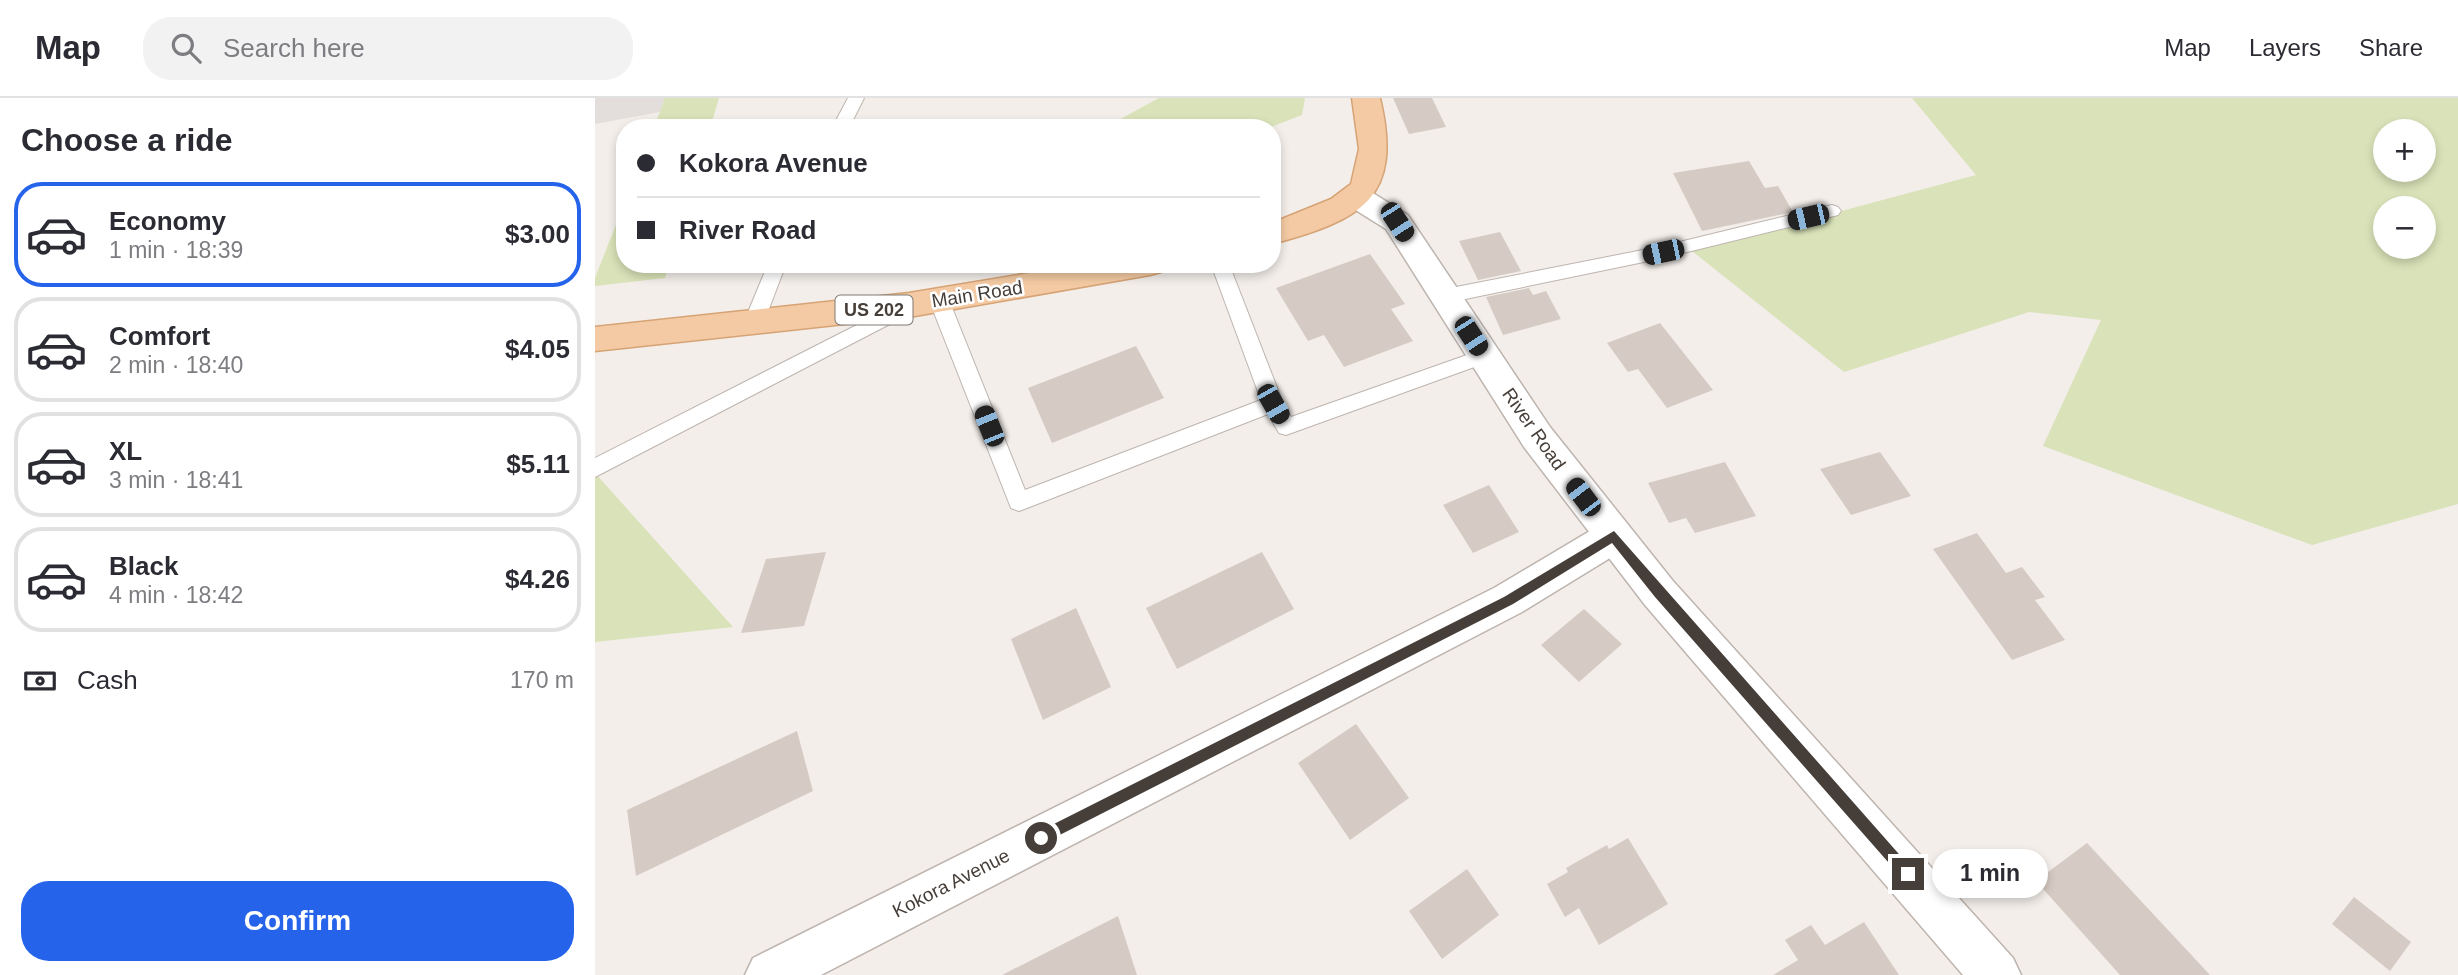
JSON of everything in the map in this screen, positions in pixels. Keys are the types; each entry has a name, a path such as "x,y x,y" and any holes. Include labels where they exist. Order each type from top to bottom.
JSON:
{"main road":[{"path":"1281,231 1357,197 1374,166 1371,119 1366,98"},
{"name":"Main Road","path":"595,339 924,303 1098,273"}],"street":[{"name":"River Road","path":"1357,197 1397,222 1537,437 1660,593 1996,975"},
{"name":"Kokora Avenue","path":"770,975 1509,600 1614,536"}],"lane":[{"path":"845,119 856,98"},
{"path":"1446,296 1663,252 1832,211"},
{"path":"754,322 773,273"},
{"path":"1223,273 1273,404 1286,427 1484,356"},
{"path":"595,468 924,303 1019,502 1273,404"}],"shaded area":[{"path":"595,98 665,98 660,112 595,124"}],"green space":[{"path":"665,98 719,98 713,119 657,119"},
{"path":"1159,98 1305,98 1302,115 1281,123 1281,119 1120,119"},
{"path":"1912,98 2458,98 2458,504 2312,545 2043,446 2101,320 2029,312 1844,372 1692,251 1976,175"},
{"path":"616,225 616,273 666,273 665,278 595,286 595,278"},
{"path":"595,473 733,627 595,642"}],"building":[{"path":"1393,98 1432,98 1446,127 1409,134"},
{"path":"1749,161 1765,188 1778,186 1793,212 1702,231 1673,173"},
{"path":"1500,232 1521,271 1478,280 1459,241"},
{"path":"1370,254 1405,304 1391,309 1413,341 1344,367 1324,335 1308,341 1276,288"},
{"path":"1529,288 1533,295 1546,291 1561,319 1503,335 1486,297"},
{"path":"1660,323 1713,390 1667,408 1638,369 1628,372 1607,343"},
{"path":"1136,346 1164,398 1052,443 1028,388"},
{"path":"1880,452 1911,496 1851,515 1820,469"},
{"path":"1725,462 1756,516 1695,533 1686,518 1669,523 1648,483"},
{"path":"1489,485 1519,532 1473,553 1443,505"},
{"path":"1977,533 2006,573 2022,567 2045,597 2035,600 2065,640 2012,660 1933,549"},
{"path":"826,552 804,626 741,633 766,559"},
{"path":"1262,552 1294,609 1177,669 1146,608"},
{"path":"1076,608 1111,687 1043,720 1011,639"},
{"path":"1584,609 1622,644 1579,682 1541,645"},
{"path":"1356,724 1409,798 1350,840 1298,763"},
{"path":"797,731 813,791 636,876 627,810"},
{"path":"1628,838 1668,904 1599,945 1579,908 1565,917 1547,884 1568,872 1566,868 1580,860 1607,845 1609,849"},
{"path":"2087,843 2210,975 2120,975 2036,881"},
{"path":"1467,869 1499,915 1442,959 1409,911"},
{"path":"2354,897 2411,942 2390,971 2332,924"},
{"path":"1118,916 1137,975 1002,975"},
{"path":"1864,922 1899,975 1773,975 1798,960 1785,940 1811,925 1825,945"}],"route":[{"path":"1041,838 1509,600 1614,536 1660,593 1908,874"}]}
